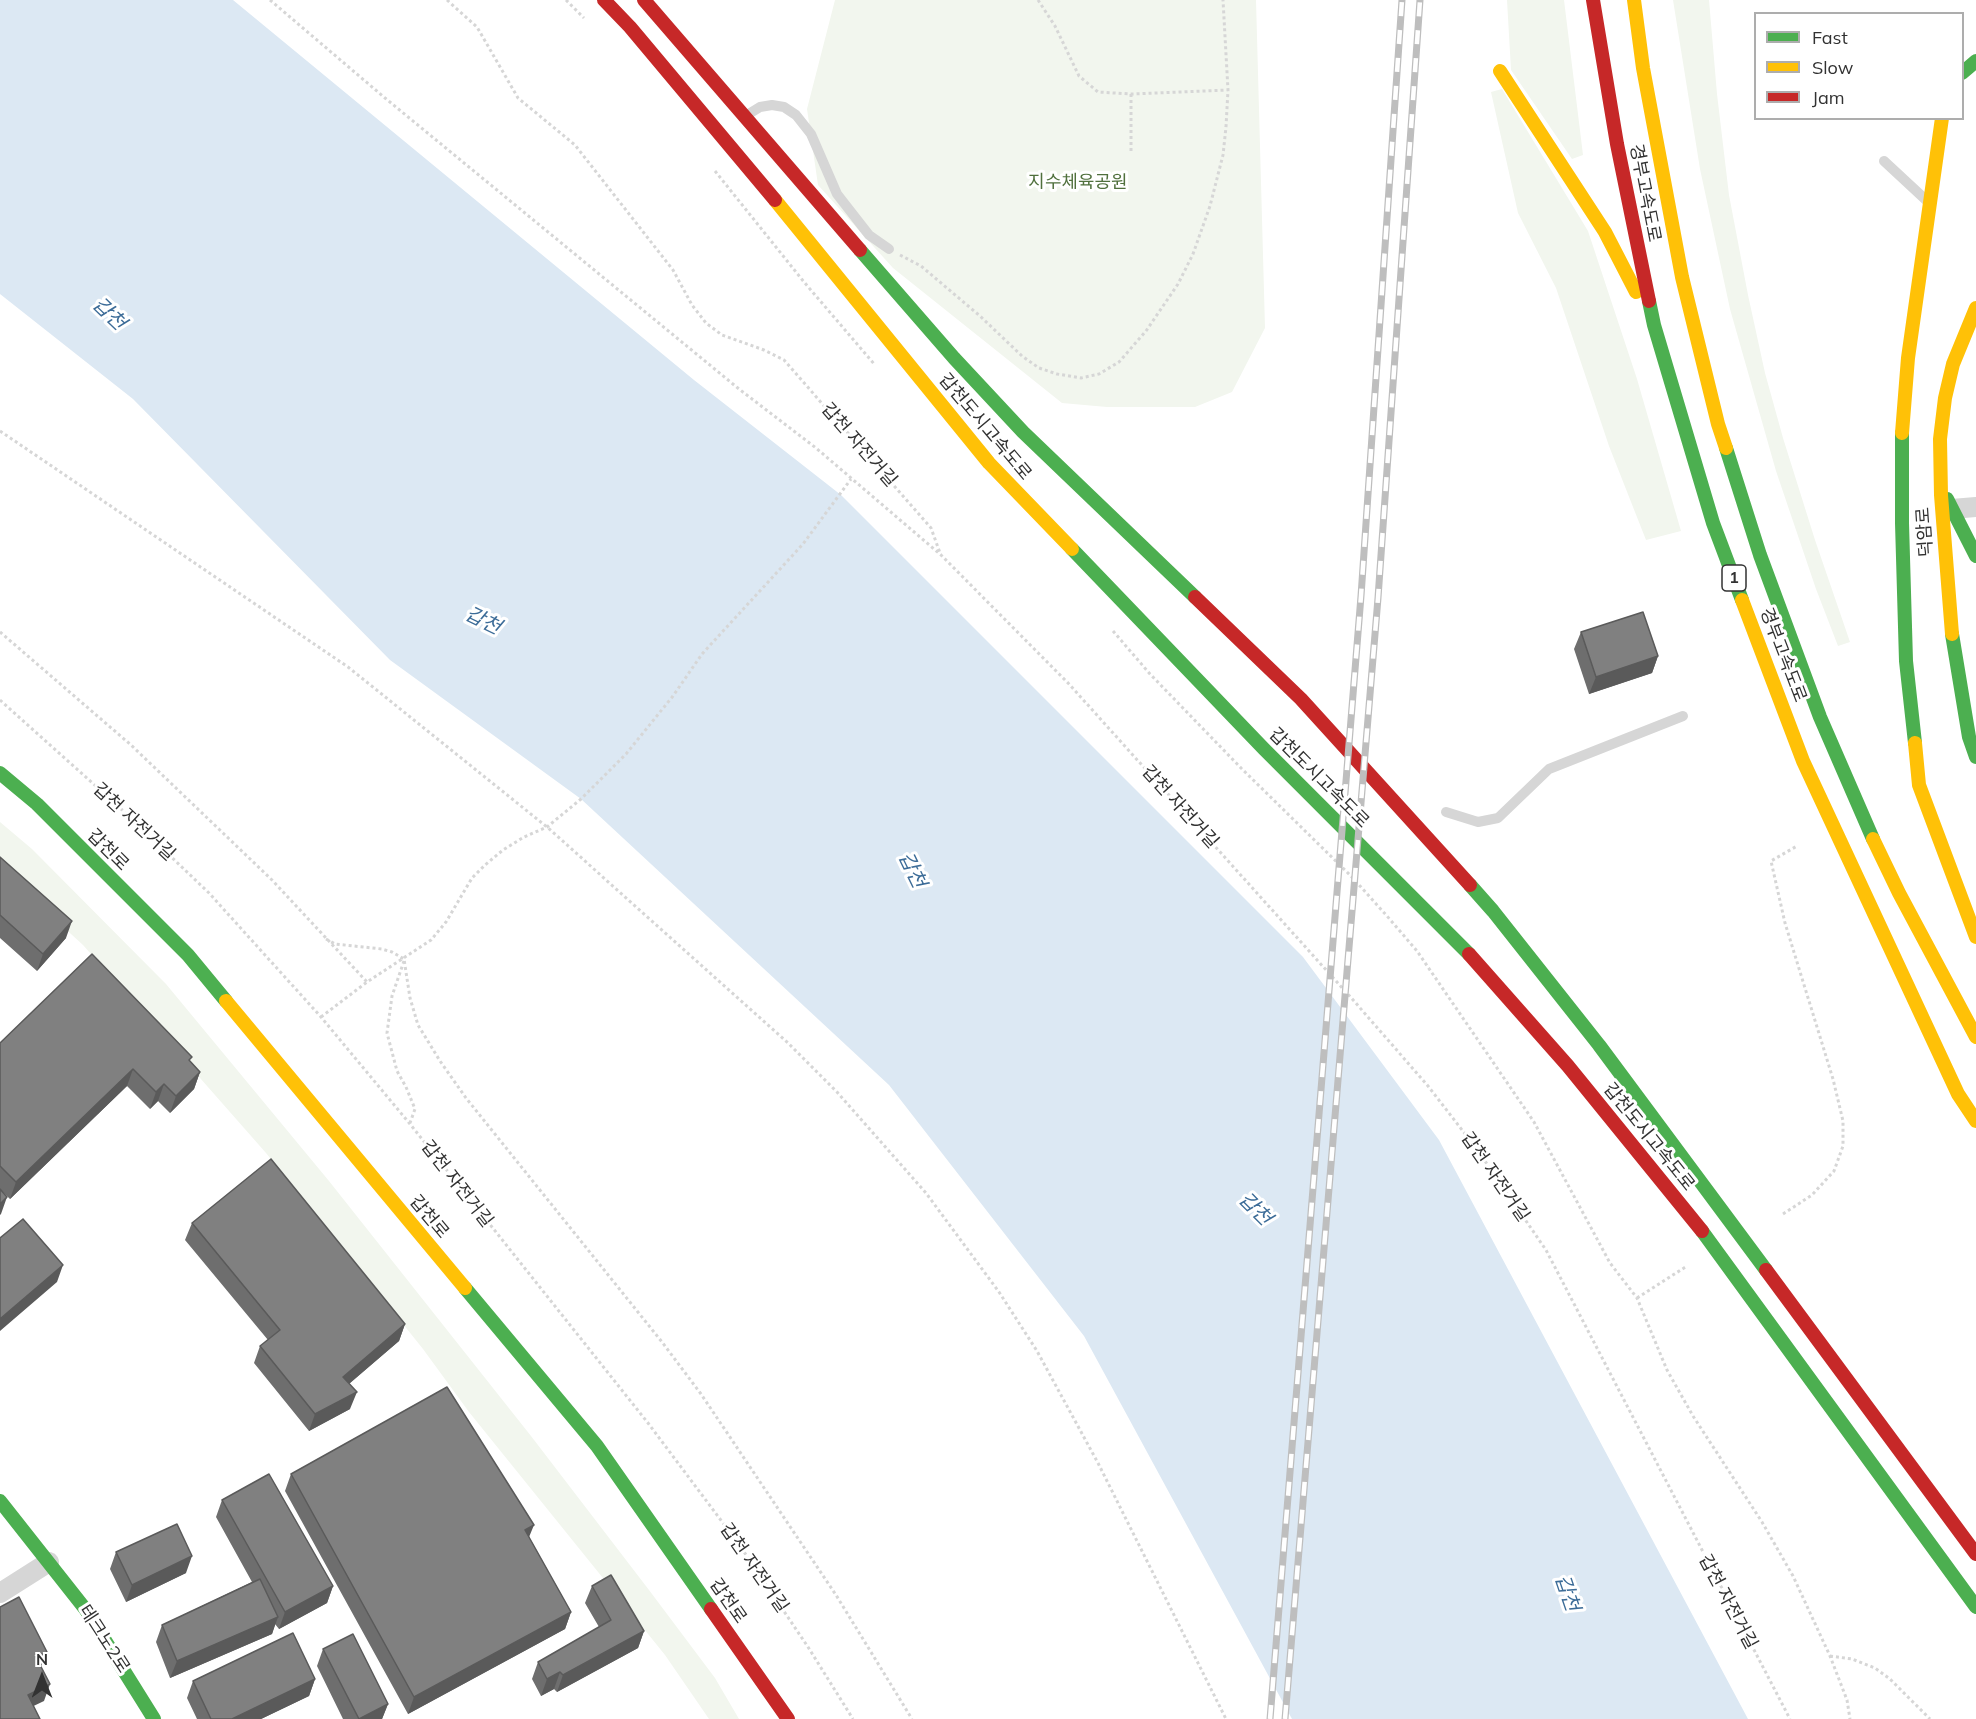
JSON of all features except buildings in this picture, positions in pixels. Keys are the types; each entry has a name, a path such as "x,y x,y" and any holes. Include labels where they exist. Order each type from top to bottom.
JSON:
{"main road":[{"name":"갑천도시고속도로","path":"604,0 630,27 789,217 989,463 1264,749 1456,939 1568,1066 1702,1231 1976,1607"},
{"name":"갑천도시고속도로","path":"644,0 954,358 1016,424 1109,516 1302,699 1493,911 1599,1045 1976,1554"},
{"name":"경부고속도로","path":"1593,0 1617,144 1654,325 1713,523 1803,761 1958,1094 1976,1121"},
{"name":"경부고속도로","path":"1634,0 1643,68 1682,277 1718,424 1760,555 1820,717 1863,818 1899,893 1976,1037"},
{"path":"1964,71 1976,61"},
{"path":"1500,71 1605,232 1654,325"},
{"path":"1942,120 1908,358 1902,437 1906,661 1919,785 1976,937"},
{"name":"덕암로","path":"1975,316 1953,364 1945,398 1940,439 1940,485 1969,738 1976,757"},
{"path":"1940,485 1976,556"},
{"name":"갑천로","path":"0,773 37,804 196,964 597,1446 788,1719"},
{"name":"테크노2로","path":"0,1502 86,1610 154,1719"}],"street":[{"path":"1952,509 1976,507"},
{"path":"0,1593 50,1562"}],"lane":[{"path":"746,116 760,107 772,105 784,107 796,115 811,134 837,194 869,235 889,249"},
{"path":"1884,161 1930,204"},
{"path":"1446,812 1478,822 1498,818 1549,769 1683,716"}],"path":[{"path":"270,0 739,389 816,448 941,555"},
{"name":"갑천 자전거길","path":"447,0 477,27 518,98 574,145 595,171 673,270 692,305 706,324 722,335 784,360 932,528 941,555 1068,684 1428,1086 1476,1148 1546,1250 1790,1719"},
{"path":"566,0 591,25"},
{"path":"889,249 921,266 980,316 1022,356 1039,368 1081,378 1099,374 1119,362 1146,331 1178,284 1193,254 1210,206 1223,155 1228,90 1223,0"},
{"path":"1040,1 1079,76 1098,92 1131,94 1228,90"},
{"path":"1131,94 1131,153"},
{"path":"709,164 878,369"},
{"path":"0,431 348,667 547,827 788,1043 829,1084 883,1142 960,1238 999,1292 1037,1351 1069,1407 1226,1719"},
{"path":"321,1017 366,982 431,940 446,922 472,878 485,865 517,841 547,827 581,799 626,754 673,696 702,654 803,544 851,479"},
{"path":"1112,630 1158,683 1351,876 1417,951 1534,1122 1610,1263 1637,1298 1667,1370 1693,1416 1762,1522 1793,1576 1830,1656 1846,1700 1850,1719"},
{"path":"0,632 131,746 272,880 366,982"},
{"name":"갑천 자전거길","path":"0,700 111,799 208,893 321,1017 410,1124 648,1423 738,1543 853,1719"},
{"path":"1783,1214 1812,1195 1834,1171 1843,1146 1843,1121 1833,1079 1785,923 1771,861 1797,846"},
{"path":"326,939 335,944 382,949 404,959"},
{"path":"404,959 392,996 387,1034 397,1071 415,1109 410,1124"},
{"path":"404,959 410,998 418,1025 440,1061 466,1098 701,1394 836,1595 912,1719"},
{"path":"1637,1298 1687,1266"},
{"path":"1830,1656 1852,1659 1875,1668 1890,1679 1930,1719"}],"green space":[{"name":"지수체육공원","path":"835,0 1256,0 1265,328 1232,392 1195,407 1107,407 1062,403 893,268 818,185 807,109"},
{"path":"1507,0 1564,0 1583,155 1572,159 1511,70"},
{"path":"1673,0 1709,0 1729,195 1748,295 1765,373 1783,438 1850,642 1838,646 1776,471 1730,309 1700,169"},
{"path":"1502,89 1588,231 1637,379 1681,531 1646,540 1609,446 1556,288 1518,213 1491,92"},
{"path":"0,822 32,849 166,984 329,1181 531,1436 649,1590 715,1678 739,1719 709,1719 665,1655 469,1412 423,1349 266,1153 83,945 0,869"}],"water":[{"name":"갑천","path":"0,0 233,0 694,380 841,495 1303,957 1439,1140 1748,1719 1292,1719 1084,1336 889,1085 581,799 390,660 133,399 0,294"}],"railway":[{"path":"1270,1719 1361,596 1402,0"},
{"path":"1285,1719 1378,598 1420,0"}],"traffic: fast":[{"path":"1964,71 1976,61"},
{"path":"860,250 954,358 1023,432 1195,597"},
{"path":"1649,301 1654,325 1713,523 1742,600"},
{"path":"1902,433 1906,661 1915,743"},
{"path":"1726,448 1760,555 1820,717 1873,839"},
{"path":"1947,499 1976,556"},
{"path":"1072,549 1264,749 1469,954"},
{"path":"1952,634 1969,737 1976,757"},
{"path":"0,773 37,804 188,955 226,1001"},
{"path":"1470,885 1599,1045 1766,1270"},
{"path":"1702,1231 1976,1607"},
{"path":"465,1288 597,1446 711,1609"},
{"path":"0,1501 86,1610 154,1719"}],"traffic: slow":[{"path":"1634,0 1643,68 1682,277 1726,448"},
{"path":"1500,71 1605,232 1636,292"},
{"path":"1902,433 1908,358 1942,120"},
{"path":"775,200 989,463 1072,549"},
{"path":"1952,634 1941,495 1940,439 1945,398 1953,364 1976,308"},
{"path":"1742,600 1803,761 1958,1094 1976,1121"},
{"path":"1915,743 1919,785 1976,937"},
{"path":"1873,839 1899,893 1976,1037"},
{"path":"226,1001 465,1288"}],"traffic: jam":[{"path":"604,0 630,27 775,200"},
{"path":"644,0 860,250"},
{"path":"1593,0 1617,144 1649,301"},
{"path":"1195,597 1301,699 1470,885"},
{"path":"1469,954 1568,1066 1702,1231"},
{"path":"1766,1270 1976,1554"},
{"path":"711,1609 788,1719"}]}
